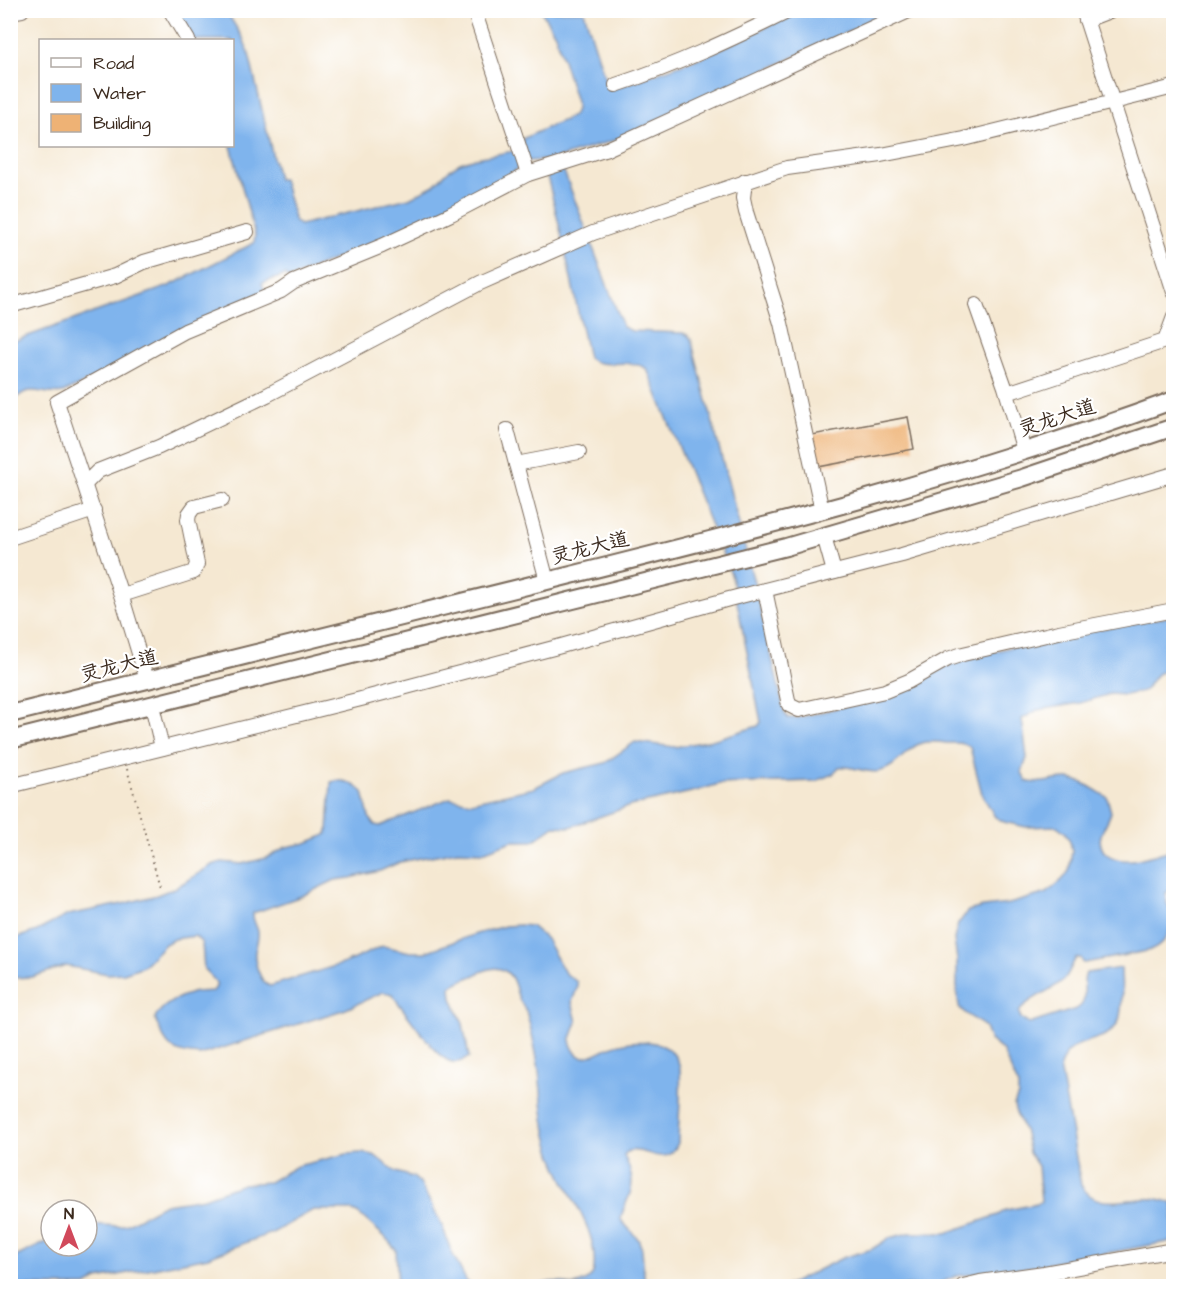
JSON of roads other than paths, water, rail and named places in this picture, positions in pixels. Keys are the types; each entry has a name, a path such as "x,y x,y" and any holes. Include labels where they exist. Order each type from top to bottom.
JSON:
{"main road":[{"name":"灵龙大道","path":"10,714 822,511 1024,451 1173,400"},
{"path":"10,740 824,537 1004,484 1173,426"}],"street":[{"path":"10,12 22,10"},
{"path":"170,10 187,39"},
{"path":"474,10 527,169"},
{"path":"616,85 723,44 790,10"},
{"path":"147,680 86,483 57,402 184,331 382,246 527,169 607,150 911,10"},
{"path":"1112,10 1085,15 1173,292"},
{"path":"86,483 98,471 159,447 215,421 480,282 593,233 772,172 805,164 880,155 964,139 1173,87"},
{"path":"745,182 743,198 746,212 781,323 822,511"},
{"path":"10,306 115,276 144,262 247,232"},
{"path":"976,305 1007,393 1024,451"},
{"path":"1007,393 1165,341 1173,317"},
{"path":"507,430 547,581"},
{"path":"516,464 579,452"},
{"path":"10,786 361,699 729,599 902,555 1173,474"},
{"path":"122,595 194,572 197,564 188,520 189,514 194,507 222,500"},
{"path":"10,538 94,510"},
{"path":"824,537 834,572"},
{"path":"762,591 789,705 799,710 891,689 948,659 963,654 1059,632 1173,610"},
{"path":"152,705 162,748"},
{"path":"963,1287 992,1280 1173,1250"}],"water":[{"path":"173,11 226,11 243,38 249,54 278,179 283,179 295,222 300,225 409,198 434,185 460,163 525,149 522,139 573,116 576,102 555,34 541,11 584,11 607,85 612,89 705,56 800,11 899,11 841,35 618,139 552,160 528,161 504,180 426,220 288,279 286,275 262,283 266,295 63,393 29,391 11,404 11,342 169,286 254,243 255,235 231,147 234,147 234,39 193,39"},
{"path":"563,169 623,327 632,331 683,333 691,339 755,586 785,714 788,718 798,718 880,697 946,664 1046,638 1173,616 1173,667 1157,674 1145,690 1125,695 1110,694 1080,703 1037,710 1022,719 1027,758 1022,772 1026,781 1036,783 1063,779 1073,780 1107,797 1111,812 1100,842 1105,853 1113,858 1130,860 1173,850 1173,887 1166,893 1172,917 1169,932 1164,941 1152,950 1085,963 1081,958 1076,958 1064,979 1027,1003 1019,1013 1021,1018 1029,1024 1076,1009 1083,1002 1086,973 1121,968 1121,1007 1119,1020 1114,1029 1072,1049 1065,1056 1060,1067 1081,1185 1089,1195 1099,1200 1149,1199 1173,1204 1173,1241 1023,1268 956,1276 934,1286 786,1286 842,1258 872,1249 889,1238 909,1233 946,1233 998,1215 1006,1210 1037,1204 1041,1201 1038,1166 1029,1153 1025,1133 1014,1105 1018,1095 1018,1085 1002,1050 990,1040 984,1026 959,1007 954,939 958,924 968,911 1009,904 1047,893 1069,871 1072,851 1065,832 1057,826 1026,827 1004,822 995,817 982,794 970,747 961,744 922,743 892,766 876,772 839,767 833,774 816,781 719,784 630,806 570,827 554,826 533,841 512,841 483,852 457,851 400,862 380,871 335,880 302,896 253,913 258,935 255,952 257,966 263,981 270,986 345,963 383,946 410,952 425,952 505,926 531,926 546,939 565,973 577,982 572,1002 577,1022 570,1041 577,1054 587,1057 619,1044 639,1041 659,1044 667,1048 679,1064 681,1078 678,1143 668,1155 656,1156 628,1151 624,1155 632,1183 621,1220 638,1239 642,1249 645,1286 571,1286 586,1281 593,1272 594,1252 591,1237 551,1150 544,1118 538,1064 526,1011 519,999 513,980 501,969 486,970 451,987 452,998 463,1024 469,1057 455,1062 441,1056 418,1030 392,994 383,992 346,1009 200,1055 175,1050 166,1041 155,1019 157,1015 169,1003 180,997 195,992 213,991 216,987 216,982 204,969 202,943 195,936 174,939 165,944 143,966 124,973 108,974 66,966 32,977 11,978 10,940 37,931 68,915 157,895 177,887 212,865 222,862 242,864 266,858 286,847 306,843 326,835 331,782 344,781 360,789 363,792 369,817 375,825 380,826 450,798 471,802 534,788 563,773 605,763 635,742 675,747 712,740 758,726 761,722 732,577 647,369 639,365 595,362 588,358 546,173"},
{"path":"347,1154 374,1155 396,1172 413,1177 420,1183 442,1225 451,1251 469,1286 398,1286 396,1250 385,1237 359,1214 351,1210 313,1210 274,1232 208,1257 98,1279 86,1286 11,1286 11,1259 39,1246 39,1258 99,1258 99,1225 128,1224 165,1204 204,1198 243,1184 269,1182 297,1166"},
{"path":"554,1282 571,1286 536,1286"}]}
